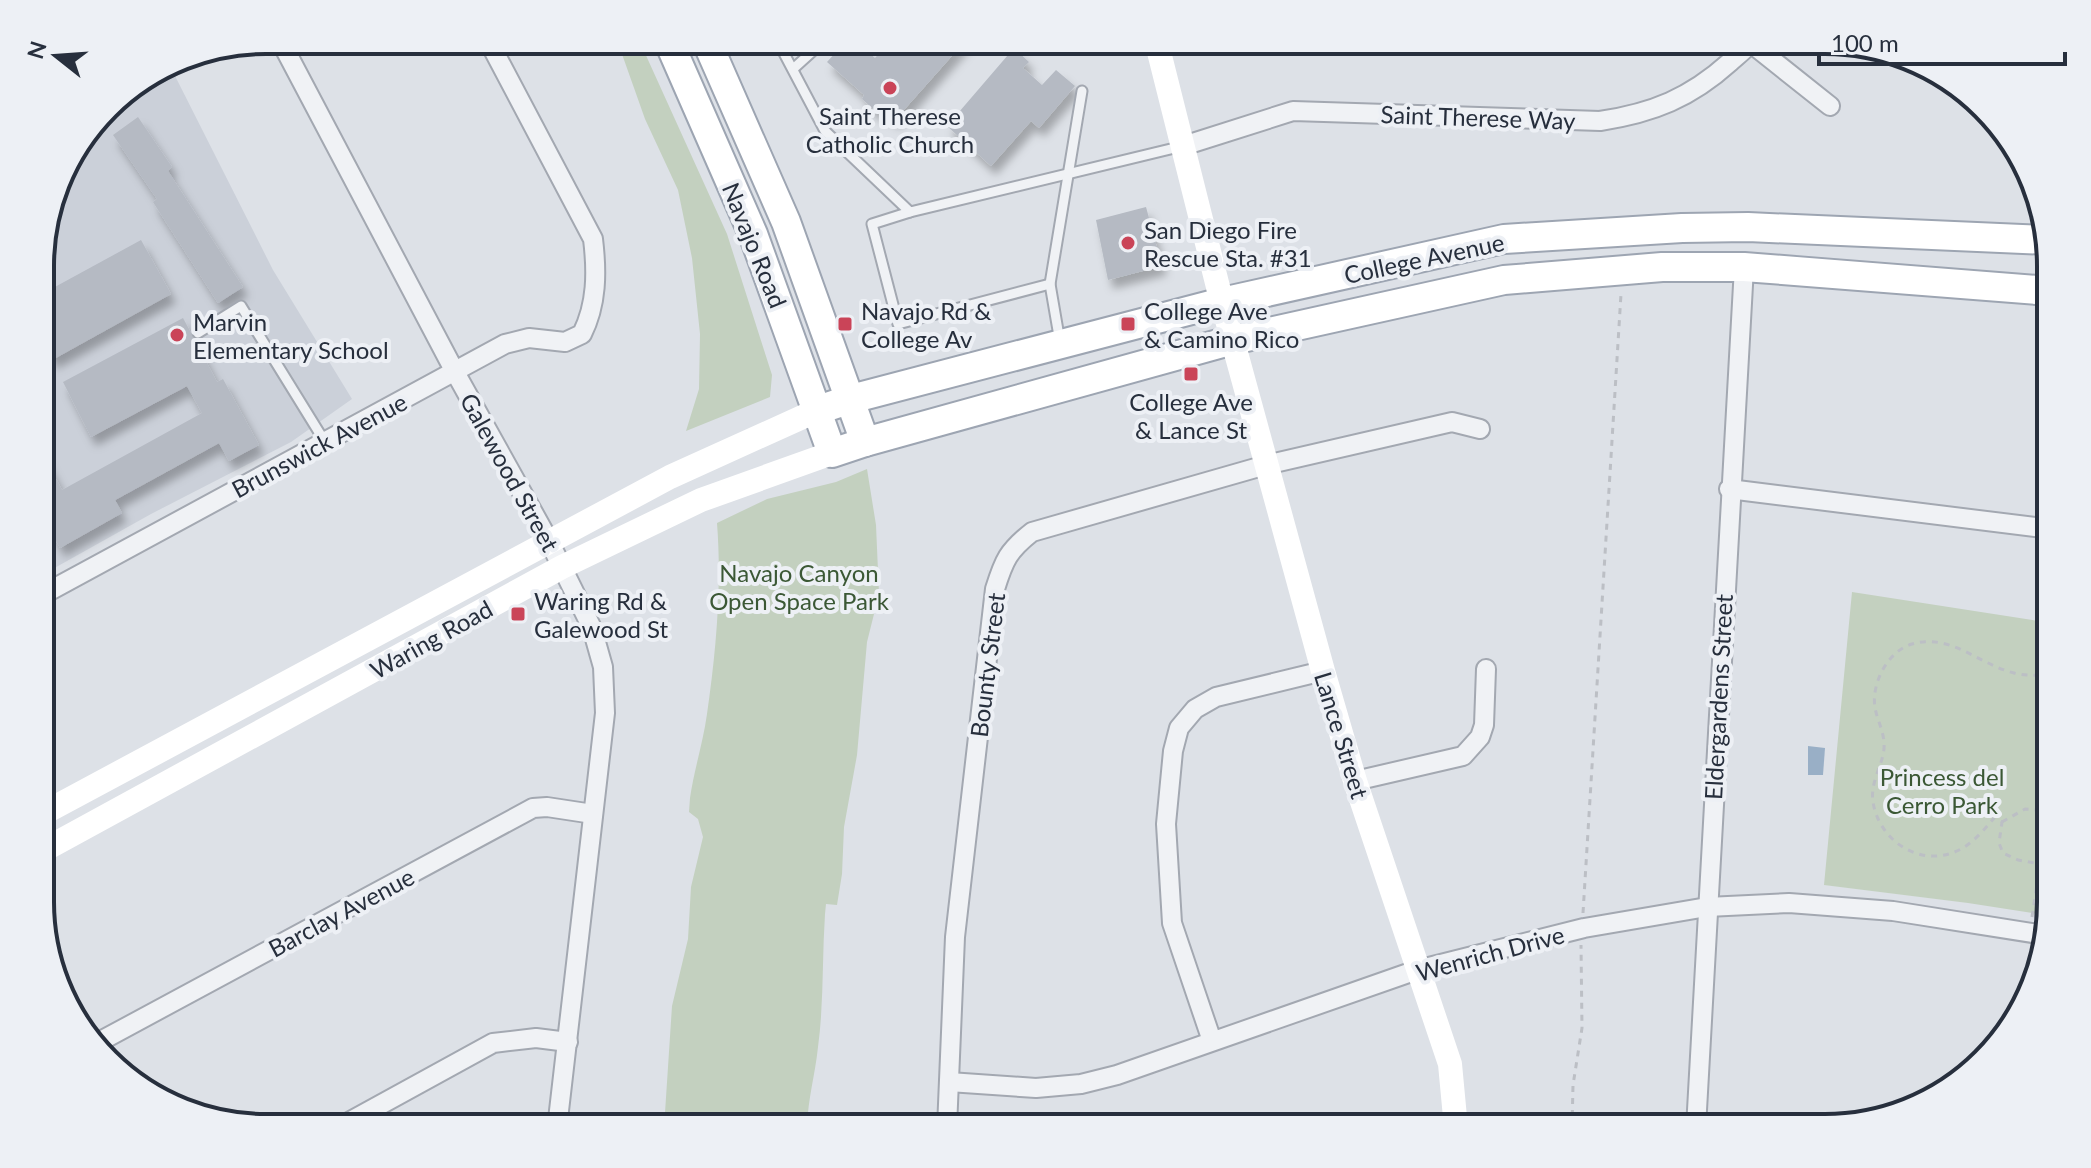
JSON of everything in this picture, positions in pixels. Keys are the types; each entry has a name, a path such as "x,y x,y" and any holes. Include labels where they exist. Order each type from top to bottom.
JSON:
{"main road":[{"name":"Navajo Road","path":"674,54 753,234 832,453"},
{"name":"Navajo Road","path":"712,54 786,222 865,442"},
{"name":"Lance Street","path":"1160,54 1222,302 1323,671 1355,781 1450,1064 1455,1114"},
{"name":"College Avenue","path":"818,410 1222,302 1504,239 1748,227 2035,239"},
{"name":"College Avenue","path":"832,453 1233,340 1504,280 1662,267 1744,267 2037,290"},
{"name":"Waring Road","path":"54,808 670,477 818,410"},
{"name":"Waring Road","path":"54,844 562,567 701,500 832,453"}],"street":[{"name":"Galewood Street","path":"287,54 455,372 549,541 592,628 603,667 605,713 559,1114"},
{"name":"Brunswick Avenue","path":"54,589 505,344 529,338 565,342 582,334 592,314 596,264 593,239 495,54"},
{"name":"Saint Therese Way","path":"1183,146 1293,111 1600,121 1631,116 1662,107 1707,82 1736,54"},
{"path":"1766,54 1830,106"},
{"name":"Eldergardens Street","path":"1697,1114 1729,489 1744,267"},
{"name":"Bounty Street","path":"948,1114 955,937 995,589 1004,560 1012,548 1032,532 1266,465 1452,422 1480,429"},
{"path":"1729,489 2037,527"},
{"path":"1355,781 1463,756 1480,737 1484,725 1486,669"},
{"path":"1212,1041 1172,923 1166,824 1173,751 1179,728 1195,709 1216,697 1323,671"},
{"name":"Barclay Avenue","path":"105,1039 533,808 593,814"},
{"name":"Wenrich Drive","path":"949,1082 1036,1088 1081,1084 1117,1075 1417,970 1582,929 1707,907 1789,903 1893,911 2034,933"},
{"path":"364,1114 493,1043 536,1038 568,1042"}],"lane":[{"path":"785,54 825,131 910,212"},
{"path":"793,69 810,54"},
{"path":"1061,345 1050,284 1082,91"},
{"path":"1050,284 898,324 872,224 1183,146"},
{"path":"198,333 241,306 325,442"}],"path":[{"path":"1572,1114 1573,1085 1582,1028 1582,929 1623,270"},
{"path":"2002,822 1994,818 1980,835 1961,849 1944,856 1925,856 1904,849 1888,837 1877,820 1873,798 1875,776 1884,752 1884,731 1875,706 1877,681 1897,651 1912,644 1932,641 1959,647 1979,660 2013,673 2037,674"},
{"path":"2002,822 2025,809 2037,810"},
{"path":"2002,822 1999,843 2003,853 2037,863"}],"shaded area":[{"name":"Marvin Elementary School","path":"175,75 273,270 352,399 291,442 54,568 54,266 58,225 70,185 98,137 126,107"}],"green space":[{"path":"622,54 645,54 727,234 772,375 770,397 686,431 699,389 700,334 692,258 678,190 645,119"},
{"name":"Navajo Canyon Open Space Park","path":"867,469 876,525 879,594 867,642 857,755 844,827 837,905 826,904 820,1030 808,1114 665,1114 672,1006 688,939 691,887 703,837 698,819 689,812 707,714 715,643 719,571 717,523 767,499 836,482"},
{"name":"Princess del Cerro Park","path":"1852,592 2037,621 2037,914 1824,885"}],"water":[{"path":"1808,746 1825,748 1823,775 1808,775"}],"building":[{"name":"Saint Therese Catholic Church","path":"834,54 870,54 875,58 879,54 954,54 895,120 883,110 879,114 862,99 864,95 827,62"},
{"path":"1009,54 1020,54 1029,62 1023,68 1042,85 1056,70 1075,86 1039,128 1031,121 991,166 947,126"},
{"path":"138,117 172,167 168,171 243,287 218,303 153,202 157,199 113,135"},
{"name":"San Diego Fire Rescue Sta. #31","path":"1146,207 1162,266 1108,280 1096,220"},
{"path":"141,240 171,294 54,359 54,287"},
{"path":"183,318 217,382 223,379 259,445 229,461 219,443 115,500 122,513 60,548 54,537 54,475 62,490 202,413 187,386 91,437 63,382"}],"place":[{"name":"Saint Therese Catholic Church","path":"890,88"},
{"name":"San Diego Fire Rescue Sta. #31","path":"1128,243"},
{"name":"Navajo Rd & College Av","path":"845,324"},
{"name":"College Ave & Camino Rico","path":"1128,324"},
{"name":"Marvin Elementary School","path":"177,335"},
{"name":"College Ave & Lance St","path":"1191,374"},
{"name":"Waring Rd & Galewood St","path":"518,614"}]}
